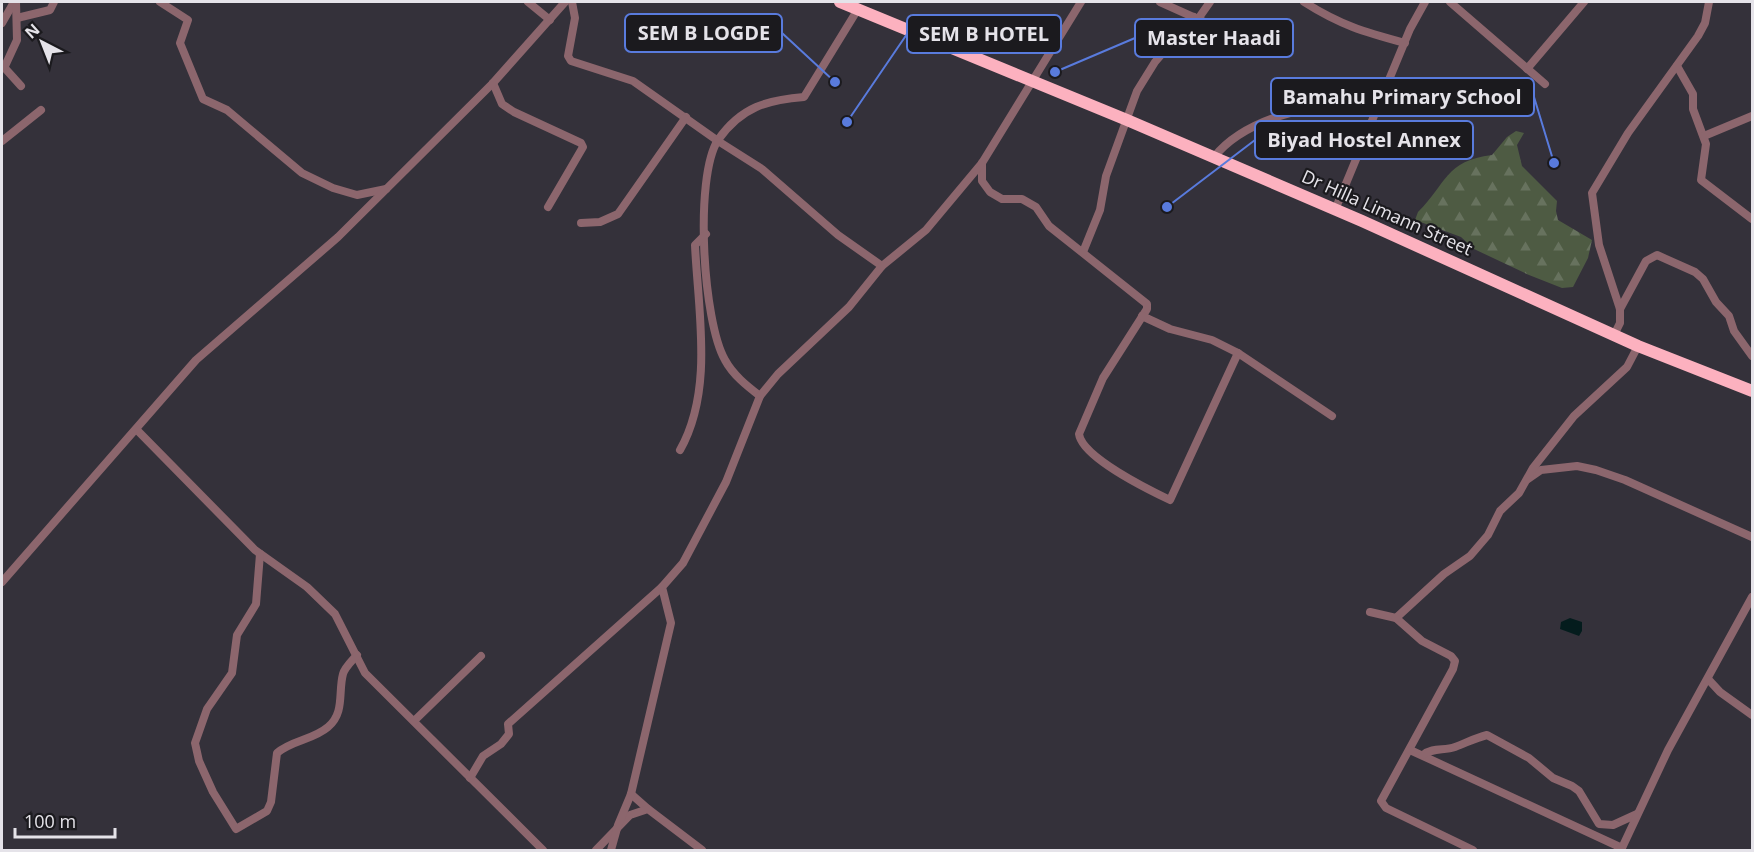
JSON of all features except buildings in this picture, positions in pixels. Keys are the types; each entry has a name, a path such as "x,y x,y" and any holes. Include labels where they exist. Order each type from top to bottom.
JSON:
{"highway":[{"name":"Dr Hilla Limann Street","path":"840,2 1214,157 1638,346 1752,391"}],"street":[{"path":"15,2 17,40 3,66 21,86"},
{"path":"2,23 15,2"},
{"path":"17,18 50,10 54,2"},
{"path":"160,2 188,20 180,43 203,99 227,110 302,173 333,188 357,195 386,189"},
{"path":"528,2 550,20"},
{"path":"2,579 137,430 196,360 297,275 386,189 493,83 565,2"},
{"path":"572,2 575,18 568,56 571,61 633,81 762,169 838,235 882,266"},
{"path":"470,778 483,756 501,744 509,734 508,724 662,587 683,563 726,482 760,396 778,374 849,306 882,266 926,230 982,163 1081,2"},
{"path":"1160,2 1260,47"},
{"path":"1083,252 1100,210 1106,176 1137,91 1155,62 1210,2"},
{"path":"1304,2 1332,20 1349,27 1405,43"},
{"path":"1335,210 1405,43 1425,2"},
{"path":"1450,2 1545,84"},
{"path":"1527,69 1584,2"},
{"path":"1614,335 1620,323 1620,309 1599,245 1592,193 1624,139 1705,23 1709,2"},
{"path":"760,396 739,379 724,360 715,334 705,284 704,201 707,175 718,141 745,111 772,100 804,97 858,9"},
{"path":"1677,66 1693,94 1693,108 1706,144 1701,180 1752,219"},
{"path":"493,83 502,104 514,112 581,143 583,147 548,207"},
{"path":"1214,157 1232,137 1294,111 1383,94"},
{"path":"2,141 41,110"},
{"path":"1704,136 1752,116"},
{"path":"581,222 600,222 618,214 686,117"},
{"path":"982,163 982,181 990,192 1002,199 1022,199 1036,207 1049,226 1145,300 1147,309 1098,389 1080,434 1080,440 1100,461 1170,500 1238,353"},
{"path":"680,450 690,432 701,372 695,245 706,234"},
{"path":"1620,309 1646,261 1657,255 1695,272 1703,279 1716,302 1729,316 1734,331 1752,356"},
{"path":"1142,316 1170,329 1212,340 1238,353 1332,416"},
{"path":"1528,480 1533,468 1574,416 1627,367 1638,346"},
{"path":"137,430 260,554 307,587 335,614 364,673 543,850"},
{"path":"1396,618 1444,574 1470,556 1488,535 1500,511 1528,480 1541,470 1577,466 1596,470 1752,537"},
{"path":"260,554 256,604 237,635 231,673 207,709 195,743 199,761 213,792 236,829 267,811 271,802 277,753 285,746 328,727 335,718 340,706 342,675 357,655"},
{"path":"611,850 618,825 631,794 671,623 662,587"},
{"path":"1410,750 1622,849 1668,750 1752,597"},
{"path":"1370,612 1396,618 1422,641 1451,656 1455,662 1382,801 1386,808 1473,850"},
{"path":"414,721 481,656"},
{"path":"1708,679 1720,692 1752,715"},
{"path":"1423,755 1429,750 1454,748 1470,739 1486,735 1529,758 1553,778 1579,791 1599,824 1612,825 1637,814"},
{"path":"631,794 702,850"},
{"path":"596,850 630,815 648,809"}],"green space":[{"path":"1516,131 1524,133 1517,145 1522,166 1557,201 1558,220 1592,240 1588,258 1573,287 1562,288 1529,275 1474,249 1461,237 1415,220 1418,212 1448,175 1465,162 1492,155 1507,137"}],"water":[{"path":"1570,618 1582,622 1582,631 1579,636 1560,629 1561,622"}],"place":[{"name":"Master Haadi","path":"1055,72"},
{"name":"SEM B LOGDE","path":"835,82"},
{"name":"SEM B HOTEL","path":"847,122"},
{"name":"Bamahu Primary School","path":"1554,163"},
{"name":"Biyad Hostel Annex","path":"1167,207"}]}
